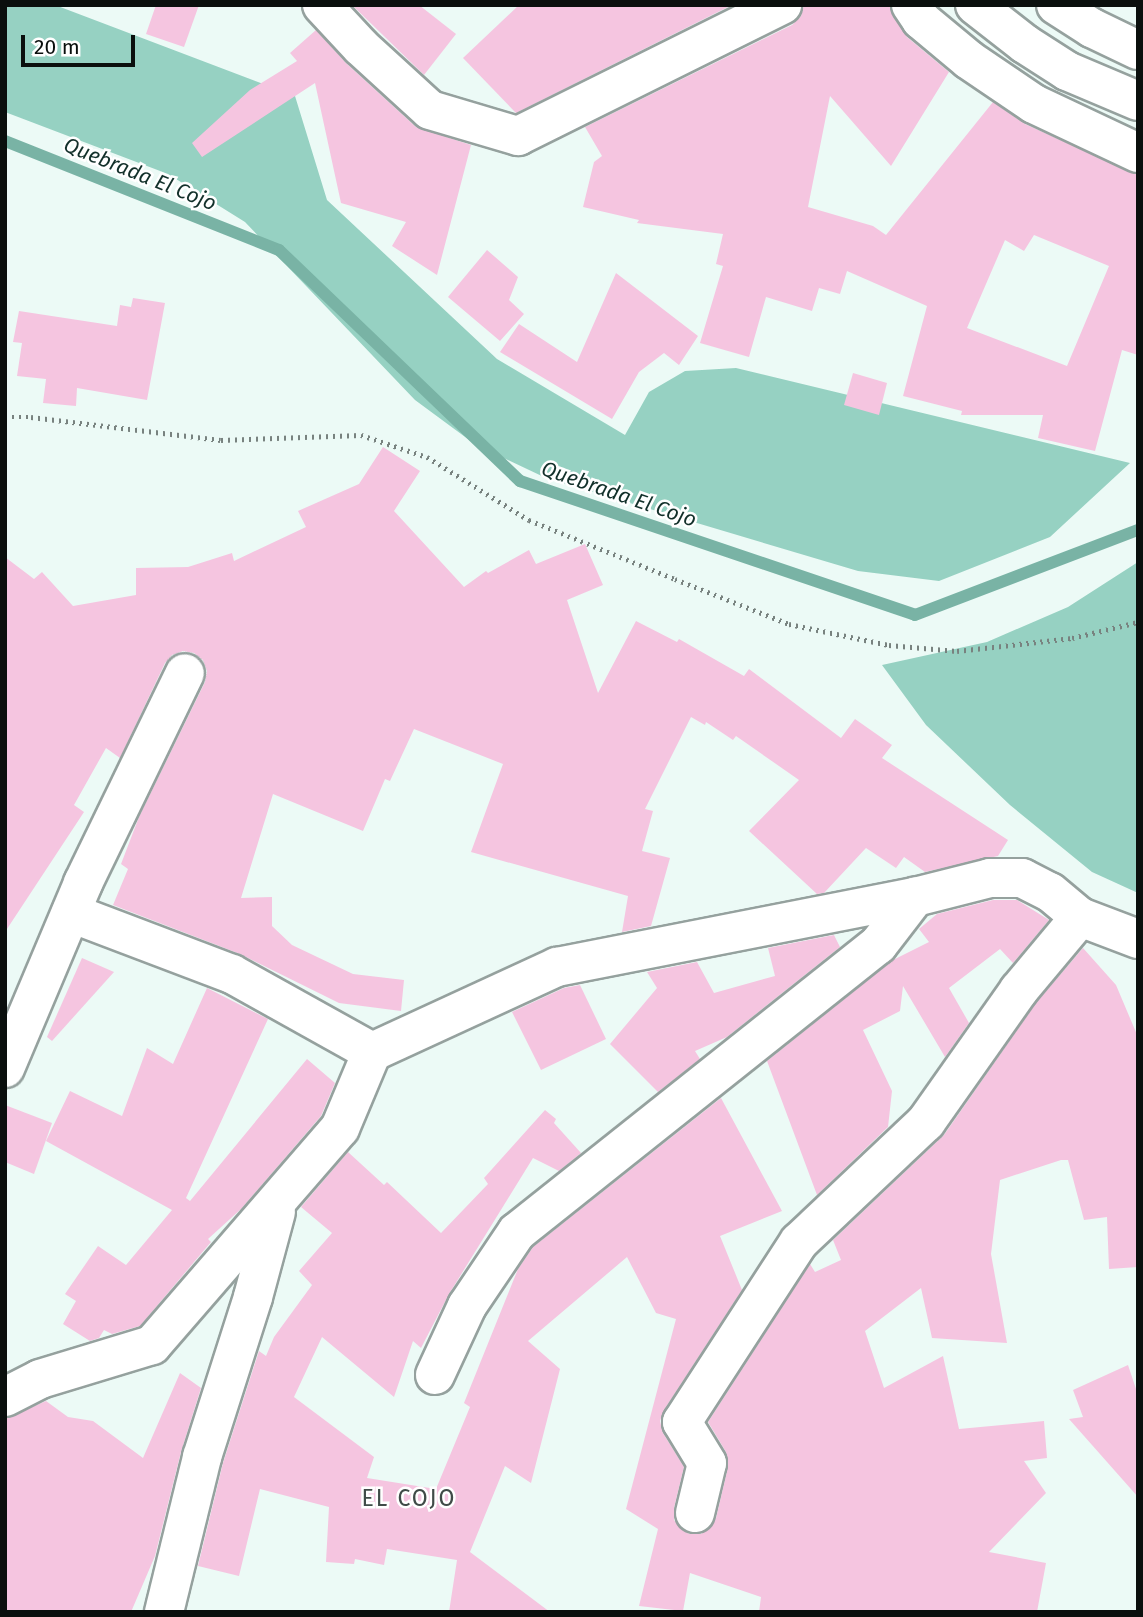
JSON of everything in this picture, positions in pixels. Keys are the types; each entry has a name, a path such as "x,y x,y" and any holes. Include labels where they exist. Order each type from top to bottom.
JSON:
{"street":[{"path":"322,5 361,47 430,110 518,136 782,5"},
{"path":"911,5 921,20 969,60 1034,104 1138,153"},
{"path":"975,5 1025,44 1067,71 1138,101"},
{"path":"1056,5 1092,28 1138,50"},
{"path":"10,1048 83,883 186,674"},
{"path":"5,1397 40,1379 152,1345 278,1203 340,1128 372,1052 557,967 915,897 990,878 1022,878 1050,892 1080,917 1138,939"},
{"path":"435,1375 467,1306 517,1232 878,945 915,897"},
{"path":"71,913 232,974 372,1052"},
{"path":"695,1513 707,1463 682,1422 799,1242 926,1122 1019,990 1080,917"},
{"path":"164,1612 202,1457 253,1297 278,1203"}],"path":[{"path":"5,417 31,417 221,440 361,435 427,457 529,520 675,579 789,624 889,645 957,650 1072,638 1138,622"}],"green space":[{"path":"5,5 55,5 295,96 327,200 497,359 625,435 649,392 685,371 736,368 1130,463 1050,537 939,581 858,571 546,478 476,445 415,400 245,222 168,174 5,112"},
{"path":"1138,562 1138,893 1092,872 1010,805 926,725 882,665 987,642 1068,607"}],"building":[{"path":"156,5 199,5 184,47 146,34"},
{"path":"352,5 419,5 456,34 424,75"},
{"path":"519,5 732,5 516,113 463,58"},
{"path":"804,5 889,5 907,37 949,72 891,166 830,96 808,207 873,226 886,235 993,102 1025,124 1138,175 1138,355 1122,350 1095,451 1038,438 1043,415 961,415 962,411 903,396 927,306 847,271 840,294 819,288 812,311 766,297 749,357 700,343 723,266 716,264 723,234 637,223 639,220 583,207 594,162 602,156 585,127 792,25 801,16","holes":["1034,235 1109,266 1067,366 967,328 1005,240 1024,251"]},
{"path":"316,30 346,63 416,127 471,145 437,275 392,246 406,222 341,203 315,83 202,157 192,143 250,90 297,61 290,53"},
{"path":"487,250 518,277 509,300 524,314 500,341 448,297"},
{"path":"616,273 698,336 679,365 664,353 639,372 612,419 500,352 519,324 577,362"},
{"path":"133,298 165,303 147,400 77,388 76,406 43,403 46,379 17,376 22,343 13,342 19,311 117,326 120,305 131,307"},
{"path":"853,373 887,383 879,415 844,405"},
{"path":"383,447 420,471 394,511 464,587 486,571 488,573 529,550 536,564 585,544 603,585 567,600 598,693 636,621 677,642 679,639 744,676 749,669 841,738 855,719 892,745 882,758 1008,840 998,856 925,872 904,857 896,868 866,848 824,893 817,894 749,831 799,780 736,736 733,740 706,722 705,725 691,717 645,809 653,811 642,851 670,858 651,926 622,932 628,896 471,852 503,764 414,729 390,781 385,779 363,831 273,794 241,898 272,897 272,926 292,945 353,974 404,980 401,1011 339,1003 240,954 113,905 128,869 121,864 139,817 205,682 207,671 203,660 194,653 183,651 172,655 165,663 120,758 106,748 74,805 84,812 5,932 5,557 34,579 42,572 73,606 136,595 136,568 188,567 232,553 234,561 306,527 298,511 359,484"},
{"path":"993,900 1017,900 1049,920 1013,963 1000,949 949,988 969,1023 945,1057 903,986 900,1011 863,1030 892,1091 888,1127 817,1195 767,1061 893,960 929,942 919,929 937,914"},
{"path":"834,935 840,947 727,1037 695,1051 700,1059 658,1092 610,1044 657,988 647,972 697,962 714,993 775,976 768,948"},
{"path":"1083,948 1116,985 1138,1037 1138,1267 1109,1269 1107,1217 1084,1220 1068,1160 1061,1160 1000,1180 991,1254 1007,1343 932,1338 921,1288 865,1331 884,1388 943,1356 959,1429 1044,1421 1047,1458 1024,1461 1046,1493 989,1552 1046,1563 1037,1612 759,1612 761,1597 690,1573 683,1611 639,1606 658,1529 626,1509 676,1319 656,1313 627,1257 528,1341 560,1369 531,1483 505,1466 470,1552 550,1612 449,1612 457,1560 387,1549 384,1565 355,1559 354,1564 326,1562 329,1507 260,1489 239,1576 198,1566 223,1463 259,1351 266,1356 274,1337 312,1285 299,1271 332,1233 301,1207 348,1152 384,1185 387,1182 441,1233 488,1184 484,1178 545,1110 556,1119 554,1123 581,1153 559,1171 533,1158 449,1294 421,1348 413,1341 394,1397 322,1337 294,1397 374,1457 367,1478 436,1489 470,1407 464,1403 518,1269 533,1247 721,1098 782,1211 720,1236 742,1290 664,1410 660,1421 663,1433 684,1467 674,1508 674,1520 689,1534 701,1534 710,1528 716,1518 728,1467 726,1452 708,1422 810,1264 815,1272 841,1260 833,1240 944,1135 1036,1003"},
{"path":"82,958 114,972 52,1041 47,1037"},
{"path":"580,985 606,1039 541,1070 512,1012 564,988"},
{"path":"207,988 268,1019 186,1198 190,1201 307,1059 335,1083 321,1116 241,1209 208,1239 211,1242 140,1326 112,1334 104,1330 99,1338 90,1341 63,1324 76,1301 65,1294 98,1246 126,1265 172,1210 46,1141 70,1091 122,1116 147,1048 173,1064"},
{"path":"5,1105 52,1123 34,1174 5,1162"},
{"path":"1128,1365 1138,1395 1138,1497 1069,1419 1083,1417 1073,1390"},
{"path":"180,1373 201,1388 181,1452 155,1556 131,1612 5,1612 5,1419 46,1401 68,1417 93,1421 143,1458"}],"waterway":[{"name":"Quebrada El Cojo","path":"5,141 279,250 520,481 915,615 1138,530"}],"district":[{"name":"EL COJO","path":"409,1498"}]}
